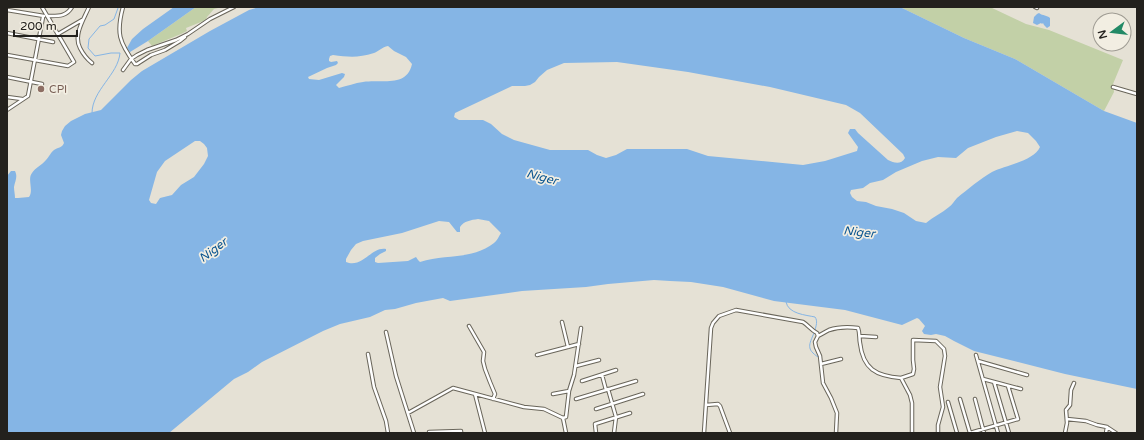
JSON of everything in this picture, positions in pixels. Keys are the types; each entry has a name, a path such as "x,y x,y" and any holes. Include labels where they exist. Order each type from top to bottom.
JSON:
{"street":[{"path":"7,55 68,66 74,62 42,7"},
{"path":"7,8 43,17 47,15 61,16 69,12 72,7"},
{"path":"89,7 80,26 78,42 79,47 92,63"},
{"path":"123,7 119,21 119,37 135,64 165,50 210,19 234,7"},
{"path":"7,110 28,96 43,17"},
{"path":"58,34 83,19"},
{"path":"7,33 53,42"},
{"path":"123,70 131,59 137,55 188,34"},
{"path":"7,77 42,84"},
{"path":"1113,87 1137,94"},
{"path":"7,96 22,100"},
{"path":"704,433 711,328 719,316 736,310 802,322 817,333 818,336"},
{"path":"562,322 568,347"},
{"path":"469,326 484,352 483,361 495,394 493,399"},
{"path":"836,433 837,413 823,383 820,356 815,342 818,336 829,330 850,327 858,328 862,357 865,363 869,368 883,375 901,378 913,374 913,338 936,341 944,349 945,356 940,388 943,407 938,425 938,433"},
{"path":"563,418 566,417 569,391 576,366 581,328"},
{"path":"386,332 396,376 414,433"},
{"path":"860,336 876,337"},
{"path":"537,355 579,344"},
{"path":"368,354 374,387 386,421 388,433"},
{"path":"976,355 998,433"},
{"path":"821,364 841,359"},
{"path":"576,366 599,360"},
{"path":"978,361 1027,375"},
{"path":"582,381 616,370"},
{"path":"602,375 616,417 614,433"},
{"path":"901,378 910,395 912,403 912,433"},
{"path":"983,379 1021,390"},
{"path":"576,399 636,381"},
{"path":"994,382 1009,433"},
{"path":"1066,433 1066,410 1070,405 1071,390 1074,383"},
{"path":"960,399 970,433 996,426 1018,419 1008,386"},
{"path":"408,413 453,388 524,407 544,409 563,418"},
{"path":"553,394 569,391"},
{"path":"475,394 485,433"},
{"path":"596,409 643,394"},
{"path":"974,399 984,433"},
{"path":"948,402 957,433"},
{"path":"706,405 718,404 720,406 730,433"},
{"path":"596,433 595,424 630,412"},
{"path":"563,418 566,433"},
{"path":"1067,419 1086,421 1107,427 1116,433"},
{"path":"1106,433 1107,427"},
{"path":"429,432 461,431 461,433"}],"green space":[{"path":"196,7 222,7 214,9 206,20 186,28 187,31 181,34 152,46 148,41"},
{"path":"900,7 990,7 1026,24 1049,30 1092,47 1092,52 1103,52 1123,60 1113,84 1114,92 1104,111 1015,59 964,38"}],"water":[{"path":"174,7 196,7 130,52 127,48 132,39 143,29"},
{"name":"Niger","path":"259,7 900,7 964,38 1015,59 1104,111 1137,123 1137,389 1065,374 974,351 945,336 924,334 922,331 925,326 917,318 902,325 845,310 774,301 723,287 691,282 654,280 586,287 522,291 450,301 443,298 385,310 370,317 340,324 262,362 248,372 234,379 169,433 7,433 7,176 11,171 15,171 16,173 14,187 15,198 29,197 31,191 30,178 32,173 53,151 63,145 64,143 61,135 65,126 71,121 85,114 101,110 142,71 249,10","holes":["388,46 406,57 412,64 405,77 392,81 363,82 339,88 336,85 345,74 342,73 319,80 309,79 308,77 336,65 338,63 337,61 329,61 330,56 363,56 374,53","617,62 688,72 770,87 846,105 860,113 903,154 905,158 902,162 895,163 888,160 855,129 850,129 848,133 858,147 857,151 825,161 803,165 708,156 687,149 627,149 606,158 588,150 550,150 514,140 502,134 491,124 483,120 459,120 454,117 455,113 512,86 530,85 547,70 564,63","1017,131 1028,133 1040,147 1032,156 992,172 974,184 951,205 926,223 916,221 904,213 892,209 857,201 850,193 851,190 863,188 870,183 883,180 896,172 922,161 938,157 956,158 968,148 996,137","195,141 200,141 207,148 208,156 194,177 181,185 172,195 160,198 156,204 151,203 149,200 157,172 165,161","478,219 489,221 501,233 494,243 477,252 420,262 416,257 408,261 378,263 375,262 375,258 386,251 386,249 381,249 357,262 346,262 351,250 356,244 363,241 402,233 439,221 449,222 457,232 460,232 460,227 462,225"]},
{"path":"1039,13 1050,18 1050,26 1047,28 1043,23 1037,25 1033,23 1034,17"}],"waterway":[{"path":"92,113 96,97 115,68 120,53 95,56 88,48 89,39 100,26 105,25 114,19 118,8 117,7"},
{"path":"786,302 790,309 802,315 815,317 817,322 815,330"},
{"path":"814,333 810,349 818,357"}],"place":[{"name":"CPI","path":"41,89"}]}
